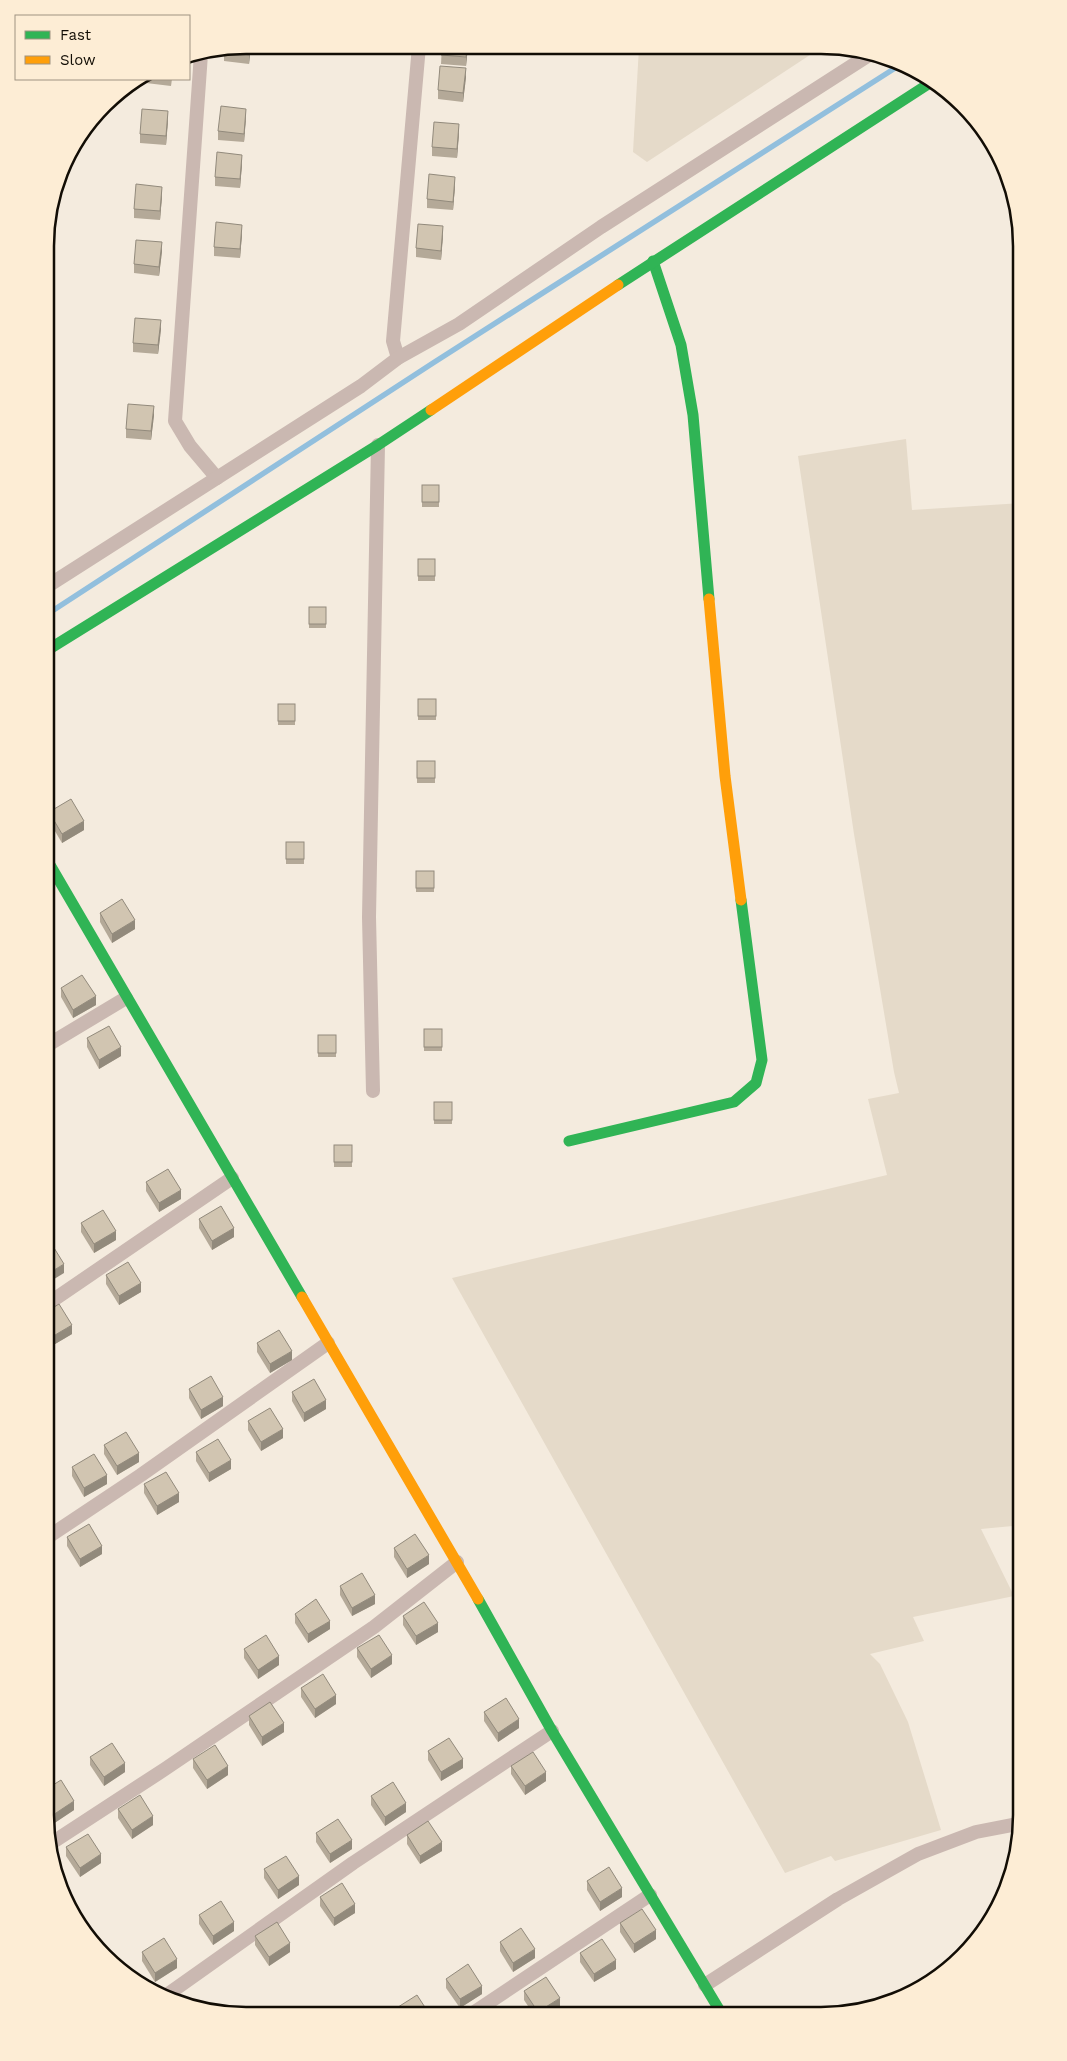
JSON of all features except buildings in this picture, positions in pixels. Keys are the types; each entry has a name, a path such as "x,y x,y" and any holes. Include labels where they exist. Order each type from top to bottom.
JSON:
{"street":[{"path":"398,358 393,341 418,54"},
{"path":"54,582 361,386 398,358 459,324 601,227 864,58"},
{"path":"201,59 175,421 190,446 217,478"},
{"path":"54,646 378,445 653,261 927,85"},
{"path":"569,1141 734,1102 756,1083 762,1060 725,776 693,415 681,345 653,261"},
{"path":"373,1091 370,917 378,445"},
{"path":"54,872 457,1562 552,1732 718,2007"},
{"path":"54,1041 126,998"},
{"path":"54,1300 232,1178"},
{"path":"54,1533 141,1475 328,1343"},
{"path":"55,1841 165,1769 374,1627 457,1562"},
{"path":"171,1992 353,1863 552,1732"},
{"path":"705,1985 838,1899 918,1854 976,1832 1013,1825"},
{"path":"482,2007 650,1895"}],"shaded area":[{"path":"639,54 811,54 647,162 633,152"},
{"path":"906,439 912,510 1013,504 1013,1526 981,1529 1013,1596 913,1617 924,1641 870,1654 880,1664 908,1722 941,1830 835,1861 831,1856 785,1873 452,1278 887,1175 868,1099 899,1093 854,834 798,456"}],"waterway":[{"path":"54,610 433,363 895,68"}],"traffic: fast":[{"path":"618,285 927,85"},
{"path":"653,261 681,345 693,415 709,599"},
{"path":"54,646 378,445 431,410"},
{"path":"54,872 302,1297"},
{"path":"569,1141 734,1102 756,1083 762,1060 741,900"},
{"path":"478,1599 552,1731 718,2007"}],"traffic: slow":[{"path":"431,410 618,285"},
{"path":"709,599 725,776 741,900"},
{"path":"302,1297 478,1599"}]}
